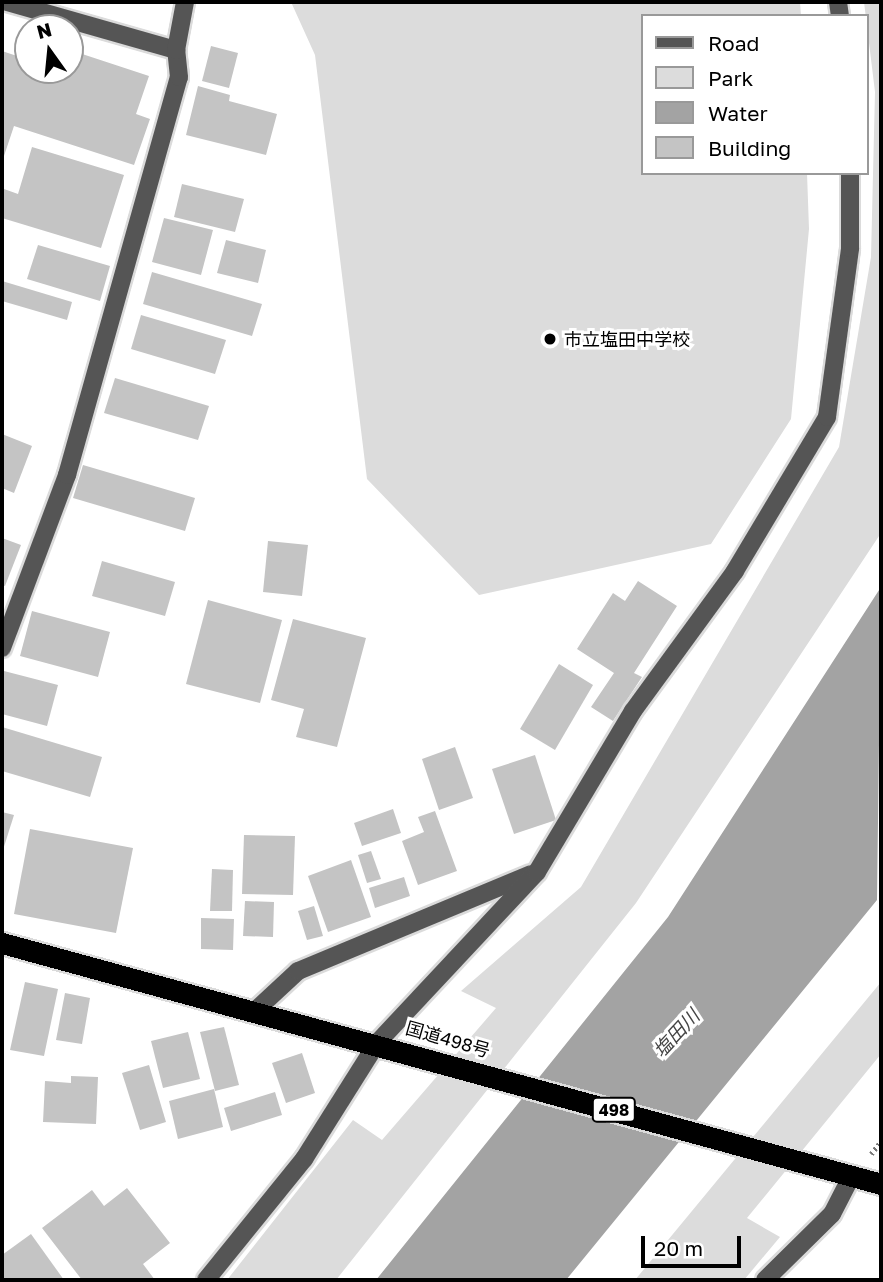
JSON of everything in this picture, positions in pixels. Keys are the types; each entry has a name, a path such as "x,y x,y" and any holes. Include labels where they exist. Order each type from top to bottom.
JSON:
{"highway":[{"name":"国道498号","path":"2,943 377,1043 881,1184"}],"street":[{"path":"6,2 176,50"},
{"path":"2,648 67,475 179,77 176,50 185,2"},
{"path":"206,1280 304,1159 377,1043 537,872 633,711 736,571 827,417 850,248 850,175"},
{"path":"256,1010 298,971 537,872"},
{"path":"765,1280 832,1214 850,1177"}],"green space":[{"name":"市立塩田中学校","path":"291,2 800,2 801,14 642,14 642,175 807,175 809,229 791,419 711,544 479,595 367,479 315,55"},
{"path":"864,2 881,2 881,533 636,903 336,1280 227,1280 353,1120 382,1140 496,1008 461,991 581,887 839,447 871,257 875,92 869,43 869,14 865,14"},
{"path":"881,982 881,1054 747,1218 780,1237 744,1280 635,1280"}],"water":[{"name":"塩田川","path":"881,587 877,900 566,1280 376,1280 668,917"}],"building":[{"path":"211,46 238,53 229,88 202,81"},
{"path":"2,51 14,55 14,84 84,84 84,55 149,76 136,114 150,119 134,165 14,126 2,162"},
{"path":"198,86 230,95 229,101 277,114 266,155 186,135"},
{"path":"32,147 124,175 101,248 2,218 4,189 18,194"},
{"path":"182,184 244,199 235,232 174,217"},
{"path":"164,218 213,230 201,275 152,262"},
{"path":"226,240 266,250 258,283 217,273"},
{"path":"38,245 110,266 100,301 27,279"},
{"path":"152,272 262,304 252,336 143,304"},
{"path":"2,281 72,302 67,320 2,301"},
{"path":"141,315 226,340 215,374 131,349"},
{"path":"115,378 209,406 198,440 104,413"},
{"path":"2,434 32,446 14,493 2,488"},
{"path":"83,465 195,498 185,531 73,498"},
{"path":"2,538 21,545 5,586 2,585"},
{"path":"268,541 308,545 302,596 263,592"},
{"path":"102,561 175,582 165,616 92,596"},
{"path":"638,581 677,606 634,673 642,677 613,721 591,707 614,673 577,649 613,593 625,601"},
{"path":"208,600 282,620 260,703 186,684"},
{"path":"32,611 110,632 98,677 20,656"},
{"path":"293,619 366,638 337,747 296,737 304,709 271,700"},
{"path":"559,664 593,685 555,750 520,729"},
{"path":"4,671 58,685 47,726 2,714"},
{"path":"2,727 102,757 90,797 2,771"},
{"path":"455,747 473,798 439,810 422,759"},
{"path":"535,755 556,820 514,834 492,769"},
{"path":"393,809 401,833 362,846 354,823"},
{"path":"435,811 457,871 418,885 402,841 424,832 418,817"},
{"path":"2,812 14,815 2,853"},
{"path":"30,829 133,848 116,933 14,914"},
{"path":"244,835 295,836 293,895 242,894"},
{"path":"371,851 381,879 367,883 358,855"},
{"path":"351,860 371,917 328,932 308,876"},
{"path":"212,869 233,870 232,911 210,911"},
{"path":"404,877 410,896 375,908 369,888"},
{"path":"245,901 274,902 273,937 243,936"},
{"path":"314,906 323,936 307,940 298,911"},
{"path":"201,918 234,919 233,950 201,949"},
{"path":"25,982 58,989 44,1056 10,1050"},
{"path":"65,993 90,998 82,1044 56,1040"},
{"path":"224,1027 239,1085 215,1091 200,1032"},
{"path":"188,1032 200,1079 163,1088 151,1041"},
{"path":"302,1053 315,1093 286,1103 272,1063"},
{"path":"149,1065 166,1122 140,1130 122,1073"},
{"path":"71,1076 98,1077 96,1124 43,1122 45,1081 71,1083"},
{"path":"214,1089 223,1127 178,1139 169,1101"},
{"path":"275,1092 282,1115 231,1131 224,1108"},
{"path":"127,1188 170,1243 143,1264 155,1280 82,1280 42,1228 92,1190 104,1206"},
{"path":"31,1234 64,1280 2,1280 2,1255"}],"place":[{"name":"市立塩田中学校","path":"550,339"}]}
